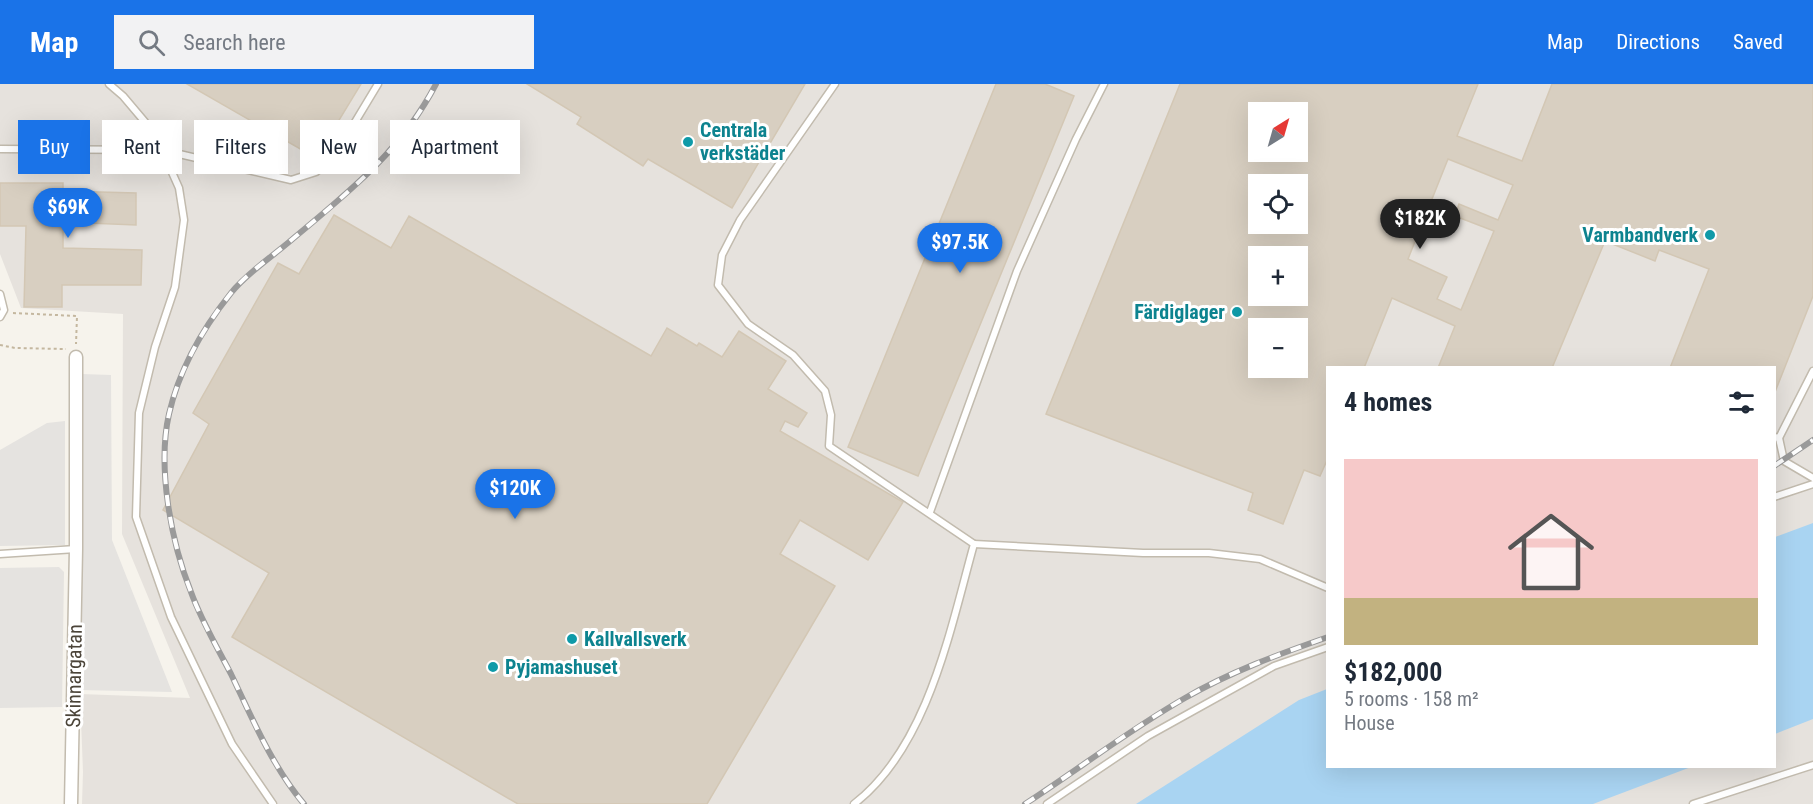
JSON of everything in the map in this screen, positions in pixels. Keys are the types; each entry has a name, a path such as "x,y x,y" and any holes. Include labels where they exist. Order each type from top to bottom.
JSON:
{"street":[{"name":"Skinnargatan","path":"71,804 76,353"}],"lane":[{"path":"109,84 143,120"},
{"path":"182,155 291,180 316,172 334,157 378,84"},
{"path":"835,84 740,220 722,255 718,285 748,324 793,354 825,392 831,415 829,446 930,512 974,544 1143,553 1209,553 1250,558 1272,564 1326,587"},
{"path":"930,512 1017,271 1104,84"},
{"path":"0,149 102,150"},
{"path":"173,174 179,188 184,220 175,287 155,347 140,413 136,517 171,617 232,744 273,804"},
{"path":"0,294 4,310 0,317"},
{"path":"1813,371 1777,437 1784,461 1813,478"},
{"path":"1776,496 1813,484"},
{"path":"854,804 896,759 925,706 974,544"},
{"path":"0,554 75,549"},
{"path":"1047,804 1148,736 1274,666 1326,648"},
{"path":"1693,804 1813,765"}],"path":[{"path":"0,345 76,353 77,316 10,313 4,310"}],"shaded area":[{"path":"0,84 1813,84 1813,804 82,804 80,694 190,698 122,534 123,314 21,308 0,254"},
{"path":"82,374 111,375 112,540 172,692 79,690"},
{"path":"65,421 65,545 0,546 0,450 47,423"},
{"path":"59,567 64,572 62,707 0,708 0,568"}],"water":[{"path":"1813,523 1813,719 1776,734 1776,537"},
{"path":"1326,689 1326,768 1688,768 1593,804 1136,804 1299,700"}],"building":[{"path":"187,84 361,84 339,120 300,120 300,149 288,142 288,120 250,120"},
{"name":"Centrala verkstäder","path":"527,84 805,84 732,208 648,159 643,166 577,124 581,117"},
{"path":"996,84 1045,84 1074,96 918,476 848,447"},
{"path":"1180,84 1478,84 1457,136 1522,161 1552,84 1813,84 1813,296 1776,389 1776,366 1671,366 1709,269 1659,250 1655,261 1605,241 1553,366 1439,366 1455,326 1392,298 1365,366 1326,366 1326,462 1320,476 1304,470 1283,524 1248,510 1253,493 1046,414","holes":["1448,159 1513,185 1498,220 1459,204 1455,216 1494,231 1461,310 1437,299 1447,277 1408,259"]},
{"path":"0,183 63,183 63,191 136,193 136,225 63,222 63,248 142,250 141,285 62,285 62,307 24,307 26,226 0,226"},
{"path":"334,215 391,248 409,216 651,356 667,328 697,346 699,343 722,357 739,331 786,361 768,389 807,413 798,427 785,421 780,431 903,502 868,560 800,520 780,554 835,586 707,804 518,804 232,637 269,573 163,510 209,424 193,413 278,263 299,274"}],"railway":[{"path":"304,804 282,774 263,741 200,613 184,572 172,528 165,480 169,414 179,381 193,350 231,293 251,273 352,189 371,170 406,131 436,84"},
{"path":"1776,465 1813,440"},
{"path":"1025,804 1144,723 1185,698 1237,672 1326,638"}],"place":[{"name":"Centrala verkstäder","path":"688,142"},
{"name":"Varmbandverk","path":"1710,235"},
{"name":"Färdiglager","path":"1237,312"},
{"name":"Kallvallsverk","path":"572,639"},
{"name":"Pyjamashuset","path":"493,667"}]}
